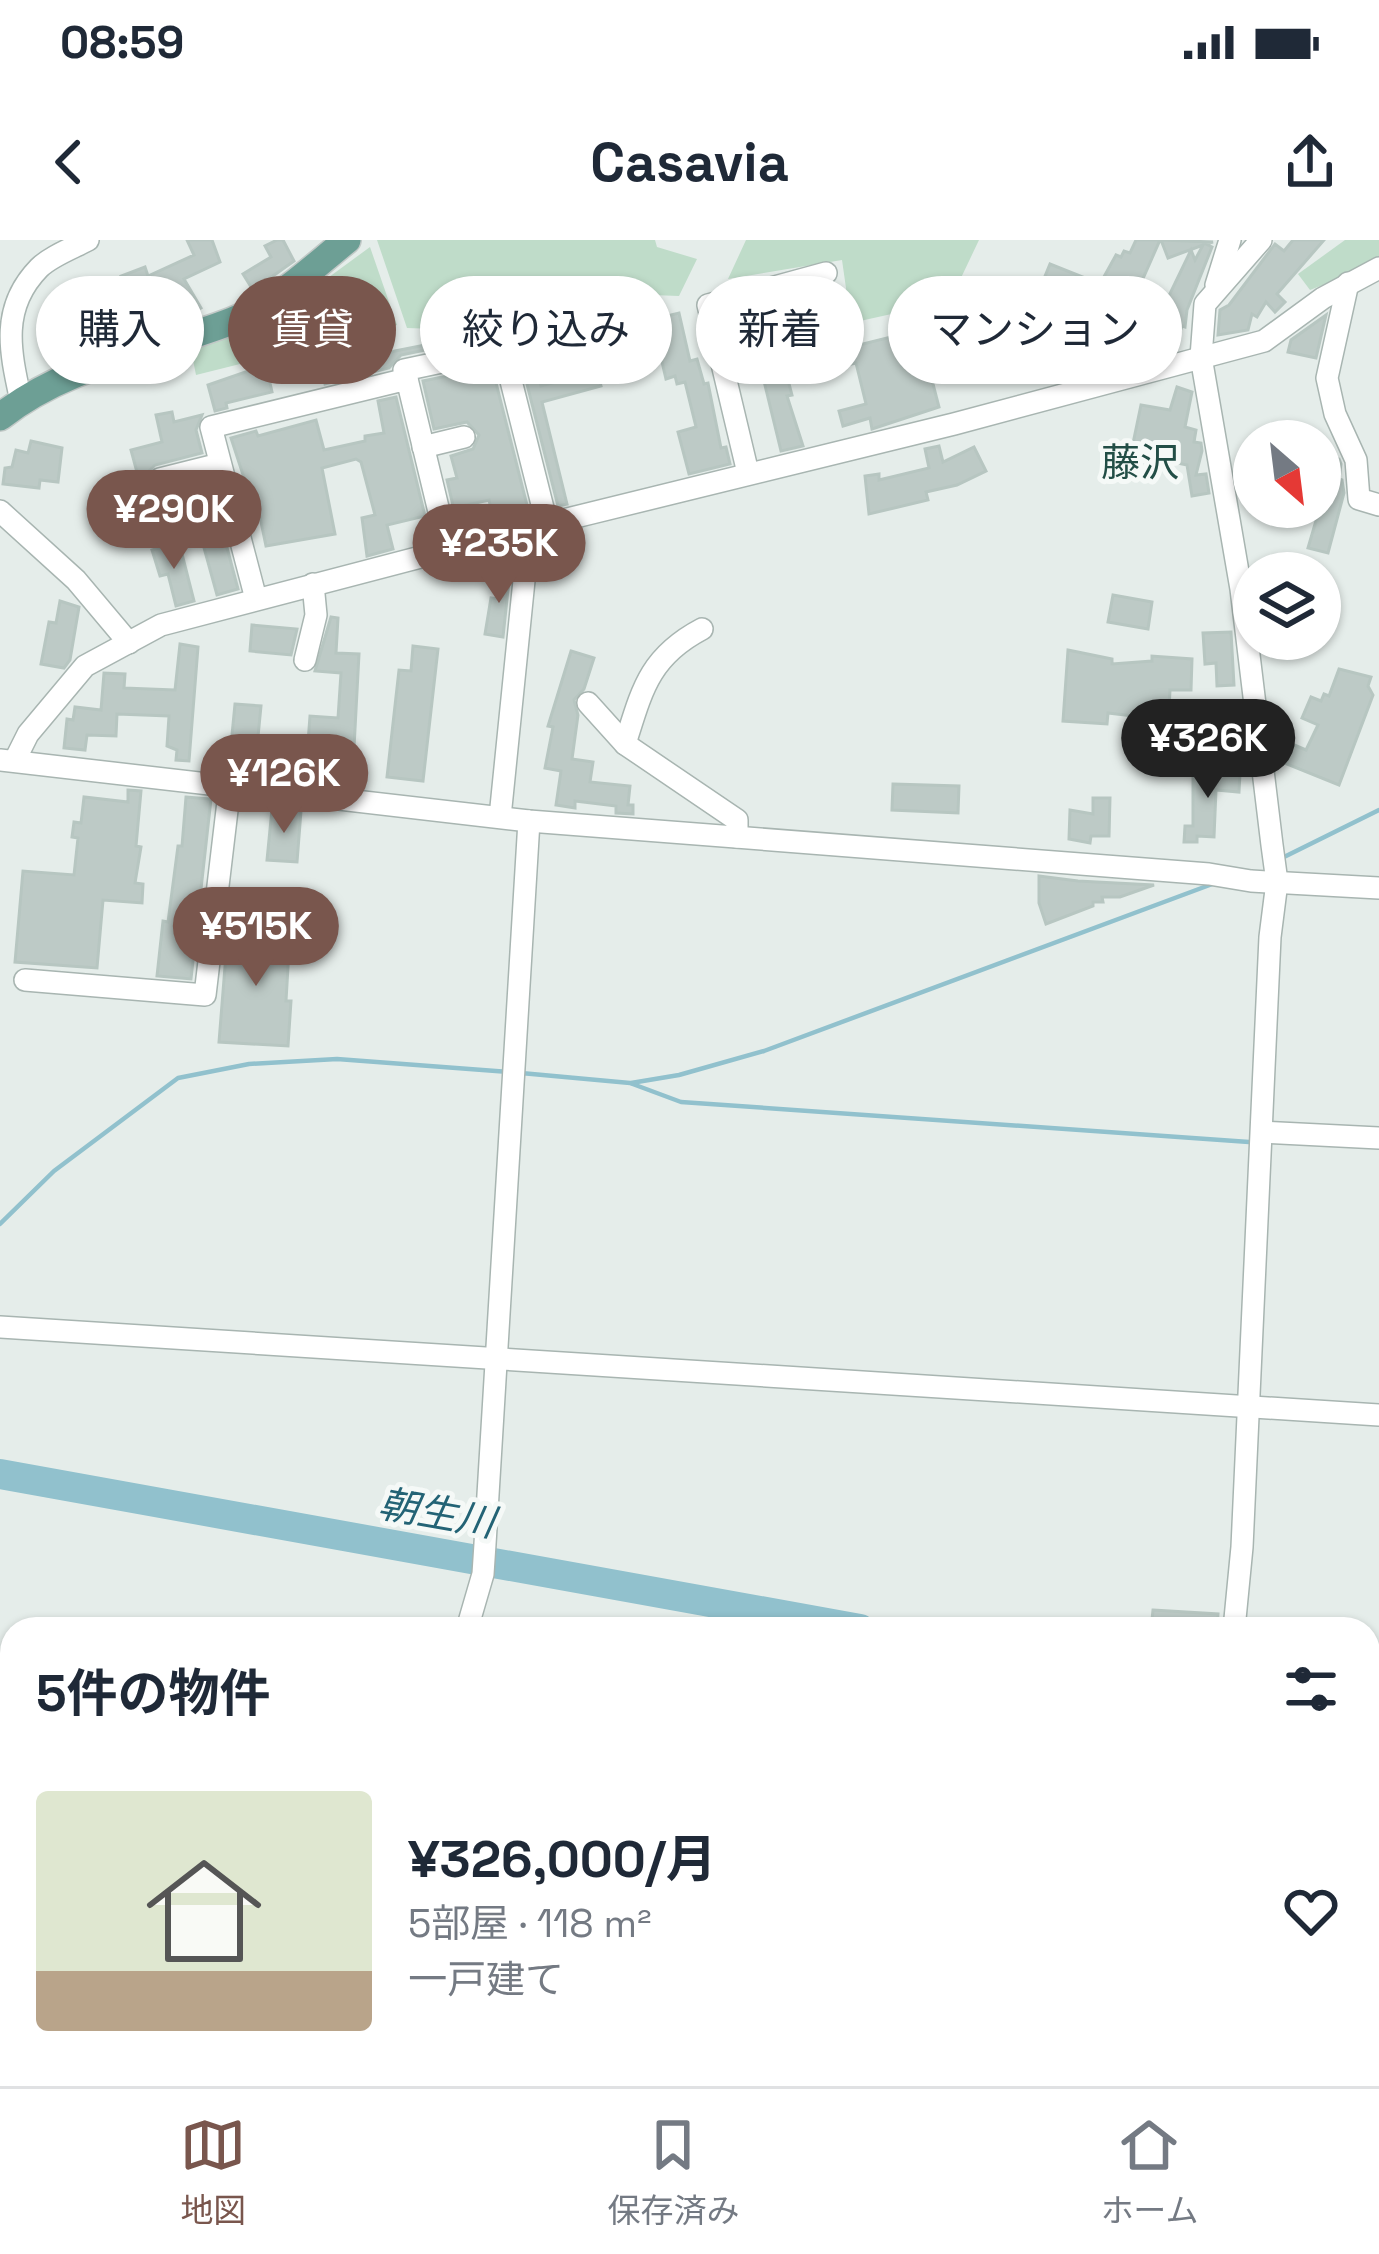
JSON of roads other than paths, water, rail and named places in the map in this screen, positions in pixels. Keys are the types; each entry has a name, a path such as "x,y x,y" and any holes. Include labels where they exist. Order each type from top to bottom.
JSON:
{"main road":[{"path":"10,409 64,376 237,319 281,293 346,240"}],"street":[{"path":"10,409 9,319 40,266 88,240"},
{"path":"1215,289 1230,240"},
{"path":"1235,1617 1276,877 1241,589 1201,358 1205,304 1261,240"},
{"path":"7,760 85,666 161,625 954,424 1264,340 1379,268"},
{"path":"748,473 708,305 826,273"},
{"path":"1348,284 1327,378 1335,414 1356,460 1359,499 1379,505"},
{"path":"448,550 404,370 503,349 547,524"},
{"path":"256,599 211,428 406,379"},
{"path":"423,447 464,437"},
{"path":"160,478 220,464"},
{"path":"0,511 76,580 129,643"},
{"path":"500,818 527,551 522,530"},
{"path":"305,660 316,615 313,584"},
{"path":"625,744 646,679 680,641 703,629"},
{"path":"588,703 625,744 737,820 737,837"},
{"path":"7,760 529,821 1379,888"},
{"path":"25,980 205,995 230,785"},
{"path":"470,1617 483,1574 529,821"},
{"path":"1262,1132 1379,1138"},
{"path":"0,1328 1379,1415"}],"waterway":[{"path":"1282,858 1379,810"},
{"path":"631,1083 764,1051 1215,883"},
{"path":"0,1224 54,1171 178,1078 249,1064 337,1059 509,1072"},
{"path":"521,1073 630,1083 681,1102 1249,1142"},
{"name":"朝生川","path":"0,1474 793,1617"}],"district":[{"name":"藤沢","path":"1140,462"}]}
